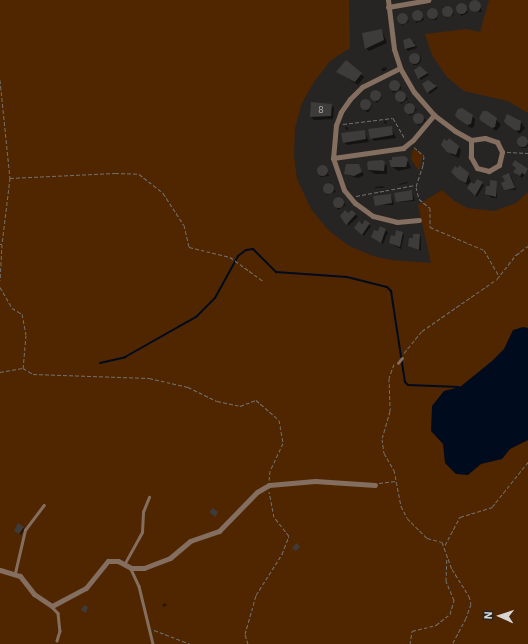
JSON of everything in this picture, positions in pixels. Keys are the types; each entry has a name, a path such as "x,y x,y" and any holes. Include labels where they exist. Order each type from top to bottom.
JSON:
{"street":[{"path":"388,0 394,49 400,68 414,92 434,114 471,140"},
{"path":"388,7 428,0"},
{"path":"400,68 362,87 341,112 336,125 332,144 333,158 337,175 352,199 373,216 397,222 419,220"},
{"path":"333,158 408,145 434,114"},
{"path":"477,137 492,139 497,142 502,152 502,159 494,169 489,171 477,168 471,157 471,140 477,137"},
{"path":"0,570 15,573 23,578 34,594 52,606 86,588 108,561 125,563 131,568 138,569 159,564 178,552 190,541 219,531 257,492 269,485 315,481 375,485"}],"lane":[{"path":"397,362 402,357"},
{"path":"125,563 142,532 143,512 149,496"},
{"path":"15,573 25,530 44,505"},
{"path":"131,568 139,586 153,644"},
{"path":"52,606 58,613 60,631 57,641"}],"path":[{"path":"0,80 10,178 2,244 0,280"},
{"path":"336,125 393,118 408,145 421,150 424,156 424,165 416,185 419,199 431,212 431,228 484,250 499,276"},
{"path":"502,152 528,153"},
{"path":"10,178 115,173 138,174 163,193 184,225 189,247 232,258 238,264 263,281"},
{"path":"352,199 358,194 416,185"},
{"path":"402,357 422,331 499,276 516,255 528,246"},
{"path":"0,287 12,308 22,314 26,335 23,368"},
{"path":"397,362 389,373 390,411 382,443 384,453 397,480 400,502 407,518 428,538 442,542 445,545"},
{"path":"0,372 23,368 33,374 149,378 188,387 218,402 240,406 256,400 279,420 283,443 270,471 269,485 274,517 289,536 282,554 256,594 245,634 248,644"},
{"path":"410,644 412,631 436,625 450,614 454,600 446,581 447,558 445,545 460,518 492,507 528,462"},
{"path":"375,485 382,481 397,480"},
{"path":"447,558 471,604 452,644"},
{"path":"153,629 191,644"}],"shaded area":[{"path":"0,0 349,0 350,48 330,61 314,82 302,103 295,128 294,156 297,179 311,209 328,230 349,246 373,256 391,260 431,263 418,205 442,190 454,201 467,208 494,211 516,203 528,192 528,644 0,644"},
{"path":"489,0 528,0 528,113 508,101 464,91 447,77 432,55 425,34 467,29 480,32"},
{"path":"413,148 423,155 419,171 411,159"}],"water":[{"path":"523,327 528,328 528,440 510,449 502,459 481,464 468,475 456,474 445,463 443,444 431,431 432,406 444,391 460,387 492,361 504,349 513,330"}],"building":[{"path":"475,0 479,2 481,6 479,10 475,12 471,10 469,6 471,2"},
{"path":"461,2 465,4 467,8 465,12 461,14 457,12 455,8 457,4"},
{"path":"447,5 451,7 453,11 451,15 447,17 443,15 441,11 443,7"},
{"path":"432,7 436,9 438,13 436,17 432,19 428,17 426,13 428,9"},
{"path":"417,9 421,11 423,15 421,19 417,21 413,19 411,15 413,11"},
{"path":"402,12 406,14 408,18 406,22 402,24 398,22 396,18 398,14"},
{"path":"382,29 384,40 365,49 362,33"},
{"path":"410,38 416,46 405,49 403,40"},
{"path":"412,53 416,53 418,54 418,62 412,63 409,60 409,56"},
{"path":"346,60 362,73 355,82 336,72"},
{"path":"420,66 428,73 418,79 414,70"},
{"path":"394,79 398,81 400,85 398,89 394,91 390,89 388,85 390,81"},
{"path":"428,80 437,86 427,93 422,84"},
{"path":"375,89 379,91 381,95 379,99 375,101 371,99 369,95 371,91"},
{"path":"398,91 402,91 404,92 404,100 398,101 395,98 395,94"},
{"path":"365,98 369,100 371,104 369,108 365,110 361,108 359,104 361,100"},
{"path":"311,102 332,104 331,116 310,117"},
{"path":"409,102 413,104 415,108 413,112 409,114 405,112 403,108 405,104"},
{"path":"462,108 473,115 471,124 467,125 455,115 458,109"},
{"path":"483,111 487,111 497,118 495,127 492,128 481,121 479,118"},
{"path":"418,112 422,114 424,118 422,122 418,124 414,122 412,118 414,114"},
{"path":"507,114 521,121 520,130 516,131 506,124 504,121"},
{"path":"392,126 393,135 370,139 368,129"},
{"path":"365,130 366,139 343,143 341,133"},
{"path":"520,136 524,136 526,137 526,145 520,146 517,143 517,139"},
{"path":"449,138 459,146 456,155 447,152 441,145 444,139 447,141"},
{"path":"405,156 408,159 406,167 391,167 389,160 392,160 392,157"},
{"path":"382,160 385,162 384,171 368,170 367,163 369,161"},
{"path":"515,160 528,169 525,175 522,173 520,176 513,172 516,168 512,165"},
{"path":"322,164 326,166 328,170 326,174 322,176 318,174 316,170 318,166"},
{"path":"346,164 359,164 362,172 354,176 344,174"},
{"path":"459,165 469,173 466,183 458,179 451,172 455,166 458,168"},
{"path":"509,173 515,188 504,190 501,183 505,181 502,176"},
{"path":"477,179 483,182 475,196 467,188 471,182 474,184"},
{"path":"490,180 497,181 496,197 485,194 486,186 490,186"},
{"path":"328,182 332,184 334,188 332,192 328,194 324,192 322,188 324,184"},
{"path":"412,190 413,200 396,202 394,193"},
{"path":"391,194 392,203 375,206 373,196"},
{"path":"338,196 342,198 344,202 342,206 338,208 334,206 332,202 334,198"},
{"path":"345,210 348,213 352,210 356,214 346,225 340,216"},
{"path":"365,220 370,223 362,235 354,228 359,221 362,224"},
{"path":"380,226 386,229 381,243 371,237 374,230 378,231"},
{"path":"396,230 403,232 400,247 389,243 391,235 395,236"},
{"path":"413,234 420,234 419,250 408,246 409,238 413,238"},
{"path":"213,508 218,512 215,517 209,512"},
{"path":"18,523 24,527 19,534 14,531"},
{"path":"297,543 300,547 296,551 292,548"},
{"path":"84,605 88,607 86,613 81,610"}],"waterway":[{"path":"100,363 125,357 196,317 215,298 238,256 246,250 253,249 276,272 347,277 387,287 391,291 405,382 408,385 459,387"}]}
